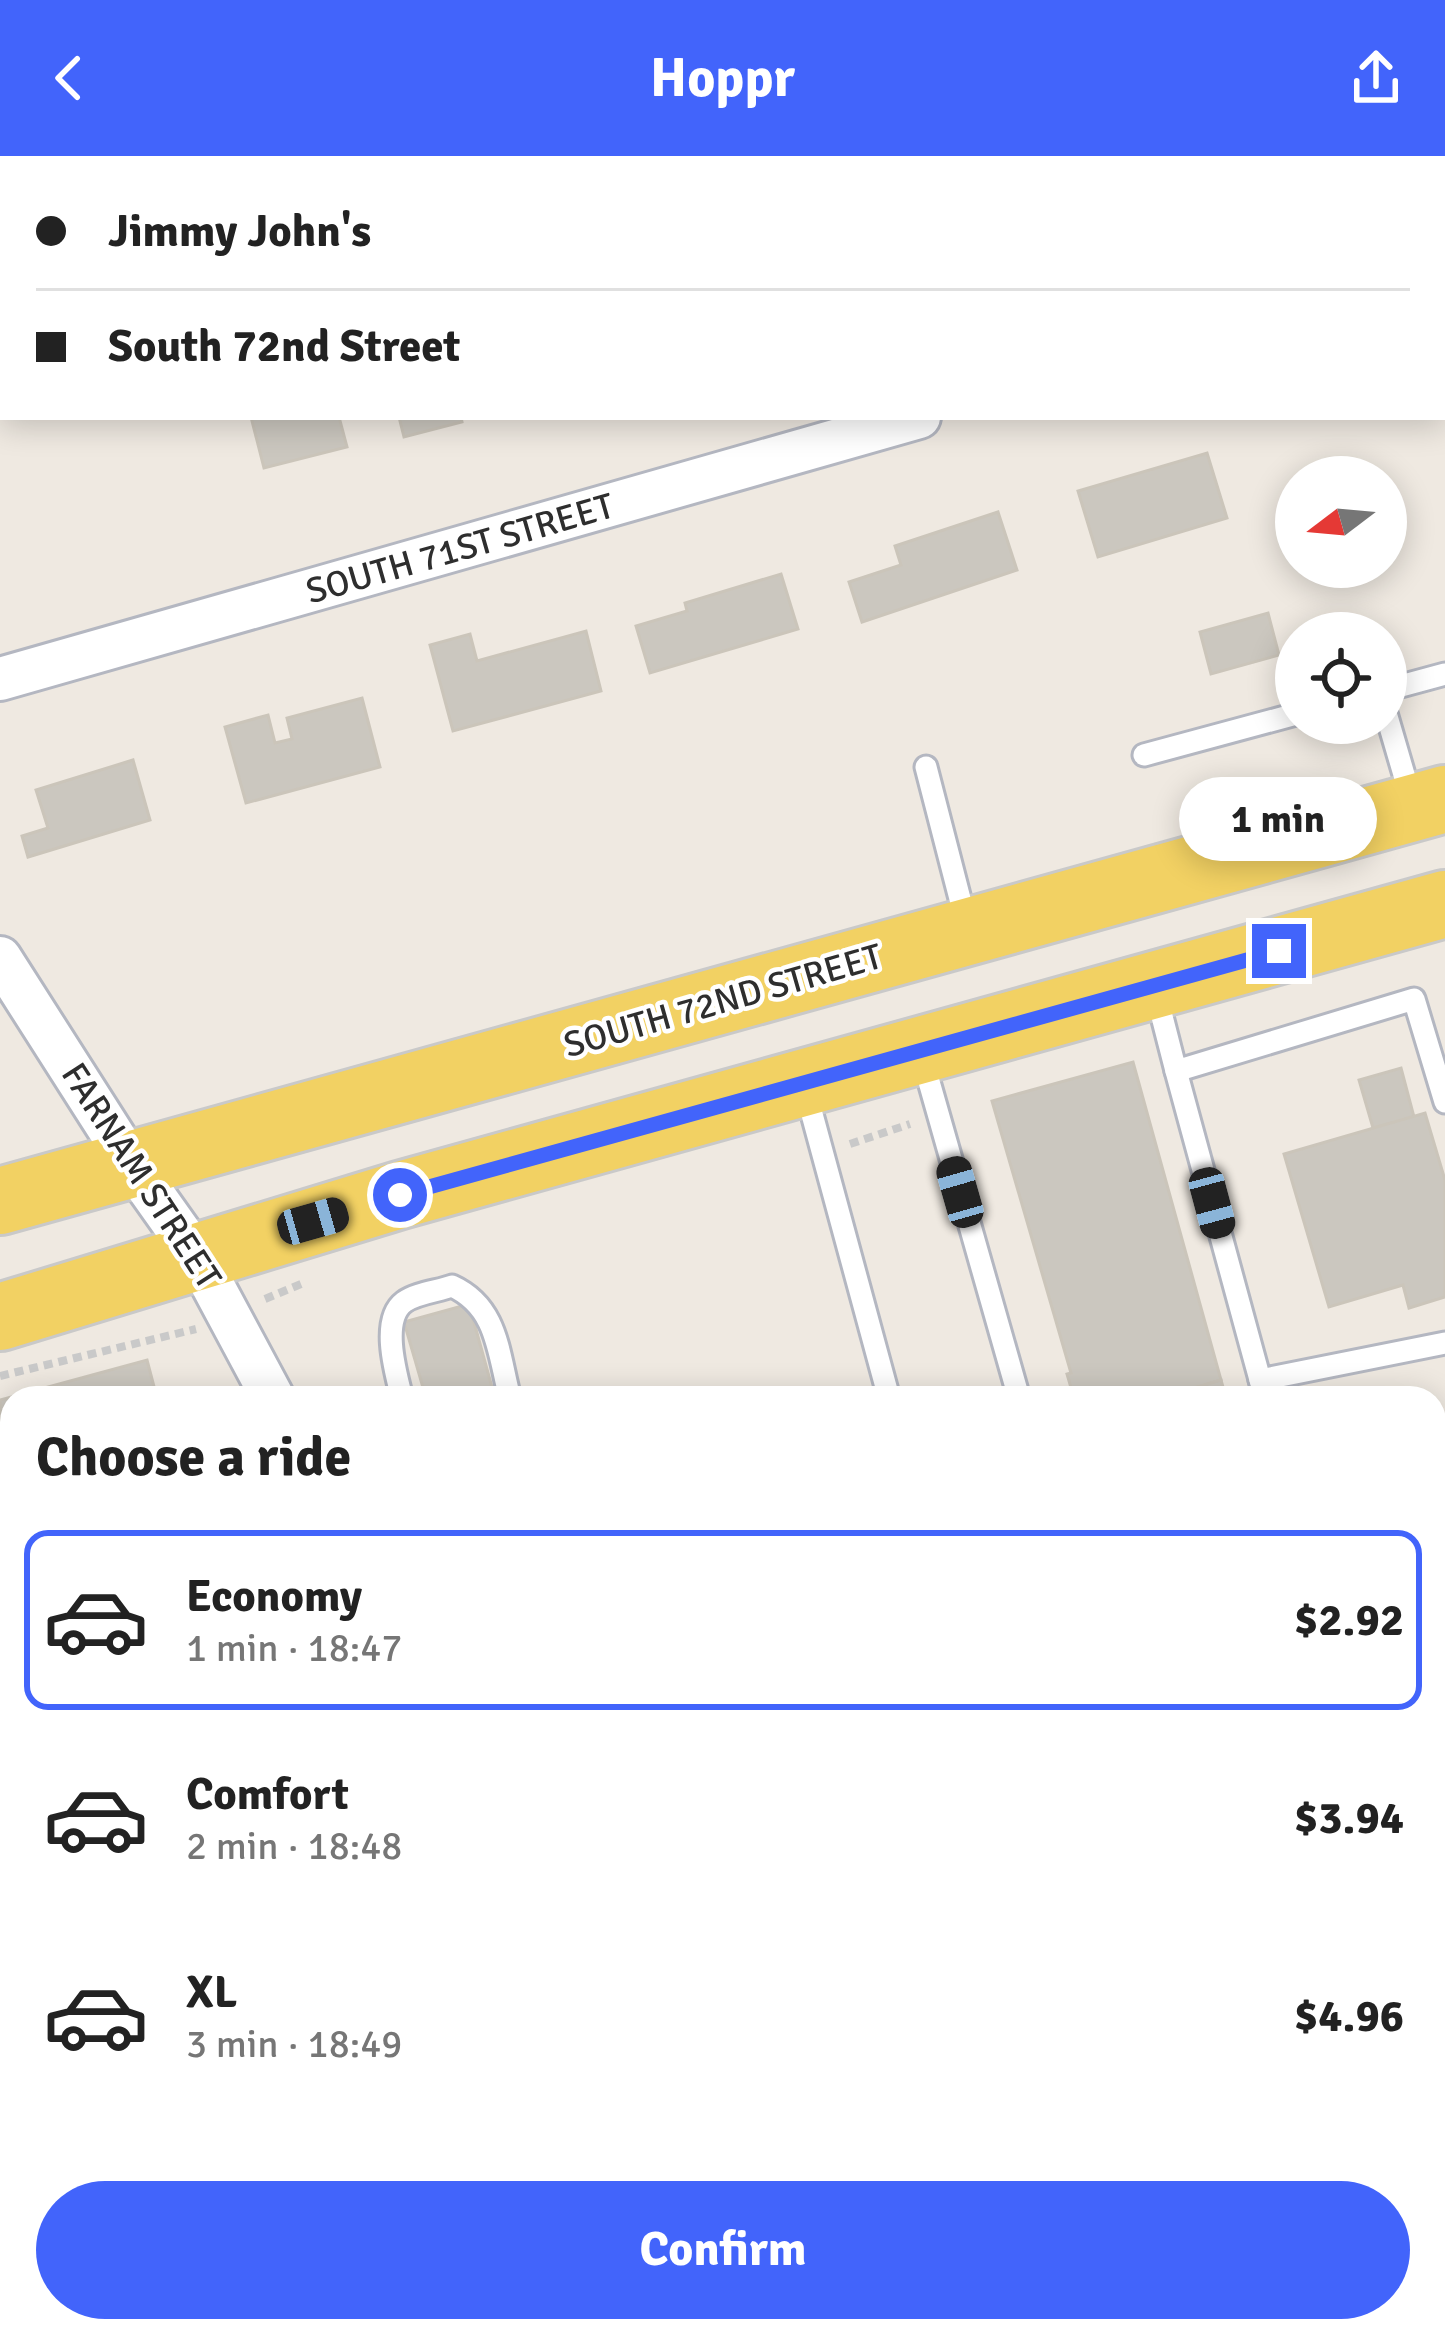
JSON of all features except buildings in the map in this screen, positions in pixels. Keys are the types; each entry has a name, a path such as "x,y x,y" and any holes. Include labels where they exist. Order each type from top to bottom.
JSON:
{"main road":[{"name":"SOUTH 72ND STREET","path":"0,1201 1430,804"},
{"path":"0,1317 400,1195 1445,904"}],"street":[{"name":"SOUTH 71ST STREET","path":"0,679 908,420"},
{"name":"FARNAM STREET","path":"0,958 132,1165 198,1258 267,1386"}],"lane":[{"path":"1407,684 1445,674"},
{"path":"1144,755 1275,720"},
{"path":"1401,744 1430,804"},
{"path":"926,767 969,932"},
{"path":"1154,986 1262,1386"},
{"path":"1176,1071 1414,999 1445,1102"},
{"path":"920,1051 1016,1386"},
{"path":"804,1083 887,1386"},
{"path":"399,1386 390,1352 396,1312 405,1300 452,1286 474,1296 488,1313 507,1386"},
{"path":"1275,1386 1445,1343"}],"route":[{"path":"400,1195 1279,951"}]}
